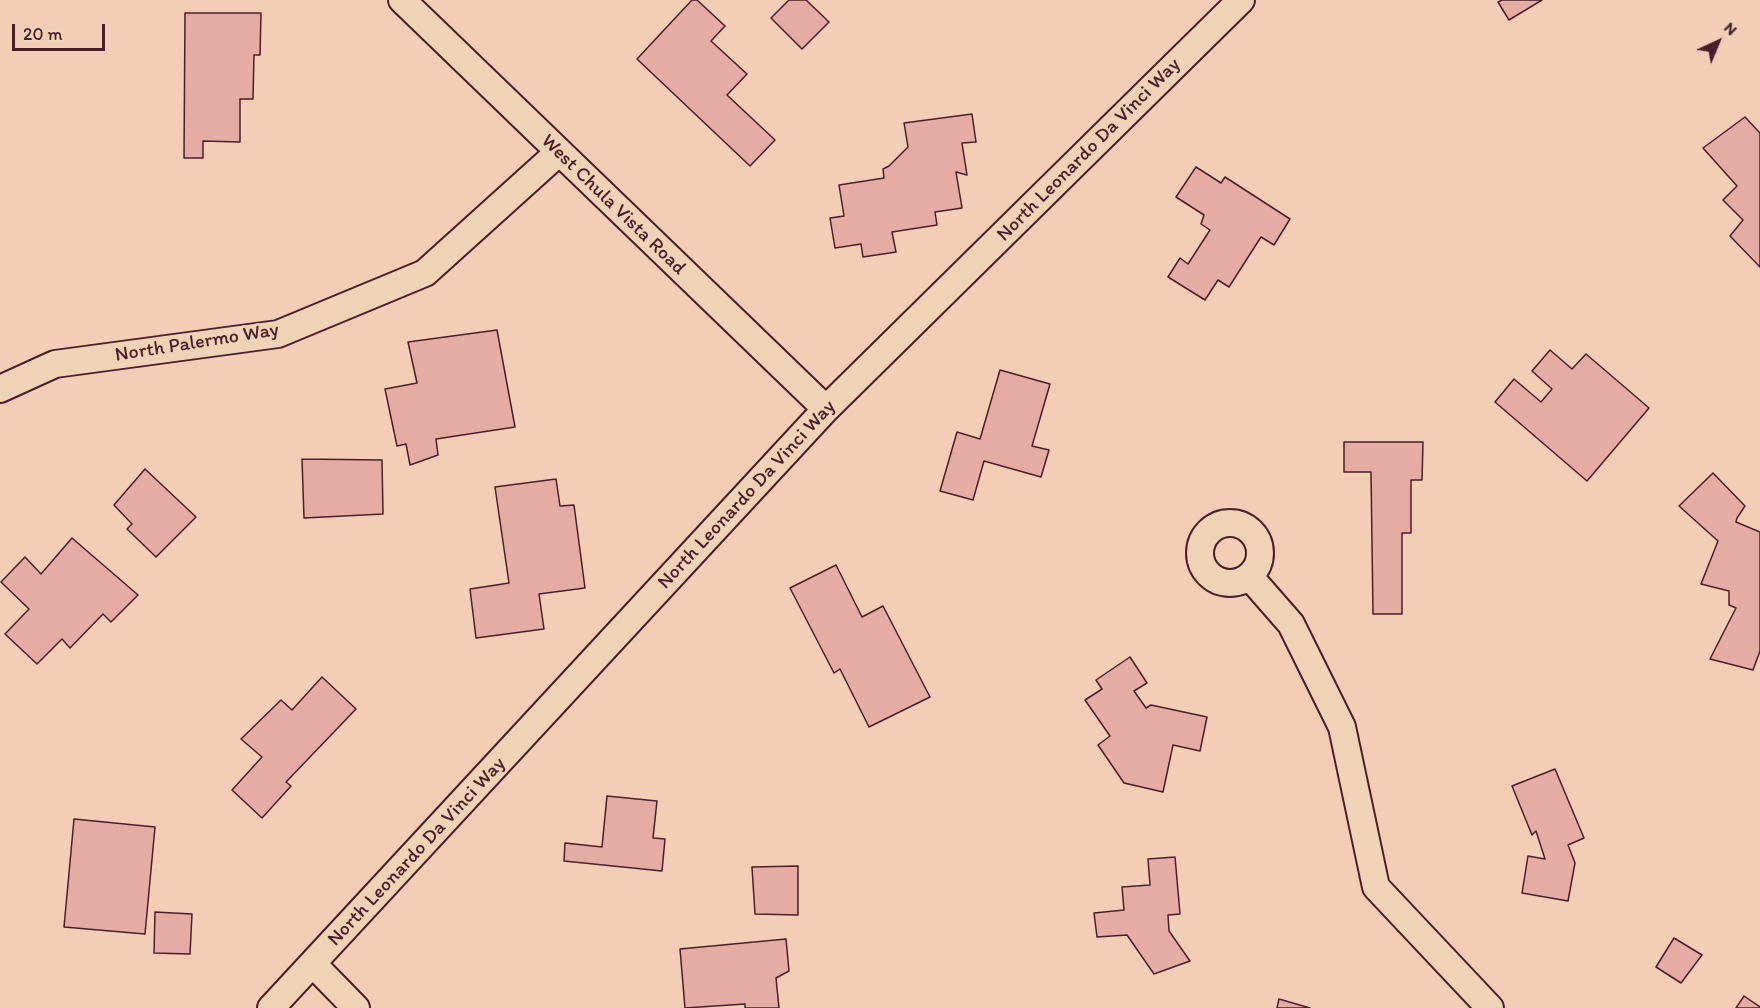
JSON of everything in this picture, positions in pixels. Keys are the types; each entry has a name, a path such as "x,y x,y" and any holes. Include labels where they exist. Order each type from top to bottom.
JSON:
{"street":[{"name":"West Chula Vista Road","path":"402,0 558,153 826,409"},
{"name":"North Leonardo Da Vinci Way","path":"271,1008 826,409 1241,0"},
{"name":"North Palermo Way","path":"0,389 55,364 278,334 425,273 558,153"},
{"path":"1250,576 1291,624 1342,727 1376,887 1490,1008"},
{"path":"313,964 356,1008"}],"building":[{"path":"692,0 697,0 725,26 711,41 747,74 727,95 775,140 750,166 637,59"},
{"path":"789,0 806,0 829,22 802,49 771,18"},
{"path":"1502,0 1542,0 1509,20 1498,2"},
{"path":"185,13 261,13 260,55 254,55 253,99 240,99 240,142 203,141 203,158 184,158"},
{"path":"972,114 976,142 962,143 967,175 956,172 962,208 935,212 937,225 892,232 896,252 863,257 861,244 835,248 830,218 844,216 839,185 884,178 883,169 908,147 904,123"},
{"path":"1745,117 1760,133 1760,267 1730,236 1743,220 1723,200 1737,186 1703,148"},
{"path":"1196,167 1221,183 1225,177 1290,219 1274,245 1261,237 1229,287 1218,280 1205,300 1168,277 1180,258 1188,264 1210,230 1201,224 1204,215 1176,197"},
{"path":"497,330 515,427 436,439 438,455 410,465 406,444 397,446 385,389 417,383 408,342"},
{"path":"1550,350 1572,369 1586,354 1649,408 1587,481 1495,402 1514,379 1541,402 1552,389 1532,371"},
{"path":"1000,370 1050,384 1032,446 1049,450 1041,477 984,461 973,500 940,491 957,432 980,439"},
{"path":"1344,442 1423,442 1422,480 1411,480 1411,533 1402,533 1402,614 1373,614 1371,472 1344,472"},
{"path":"302,459 382,460 383,514 304,518"},
{"path":"145,469 196,517 156,557 127,529 132,524 114,505"},
{"path":"1713,473 1745,506 1736,522 1760,532 1760,651 1753,670 1710,659 1736,608 1729,605 1729,591 1701,584 1718,541 1679,506"},
{"path":"556,479 560,506 574,505 585,588 539,594 544,629 476,638 470,589 509,583 495,487"},
{"path":"72,538 138,595 111,622 103,614 70,648 62,639 37,664 5,634 29,609 1,582 25,557 41,574"},
{"path":"836,565 862,617 883,606 930,697 869,727 840,669 834,673 790,588"},
{"path":"1130,657 1147,683 1134,691 1146,708 1151,705 1207,717 1200,751 1173,745 1163,792 1124,783 1098,745 1110,736 1085,700 1102,689 1096,680"},
{"path":"322,677 356,709 286,782 291,786 262,818 232,790 262,757 241,739 281,700 292,710"},
{"path":"1555,769 1584,838 1568,845 1575,863 1568,901 1522,893 1528,856 1545,859 1536,831 1532,835 1512,786"},
{"path":"607,796 657,801 653,838 665,839 662,871 564,861 565,843 602,847"},
{"path":"74,819 155,827 145,934 64,927"},
{"path":"1175,857 1180,914 1168,915 1169,931 1190,961 1154,974 1127,935 1097,937 1094,913 1124,910 1122,887 1150,885 1148,859"},
{"path":"798,866 798,915 755,914 752,867"},
{"path":"155,912 192,914 190,954 154,953"},
{"path":"1674,938 1702,955 1681,983 1656,967"},
{"path":"786,939 789,971 776,978 779,1008 745,1008 745,1004 685,1008 680,949"},
{"path":"1744,996 1760,1007 1760,1008 1736,1008"},
{"path":"1279,999 1310,1008 1277,1008"}]}
